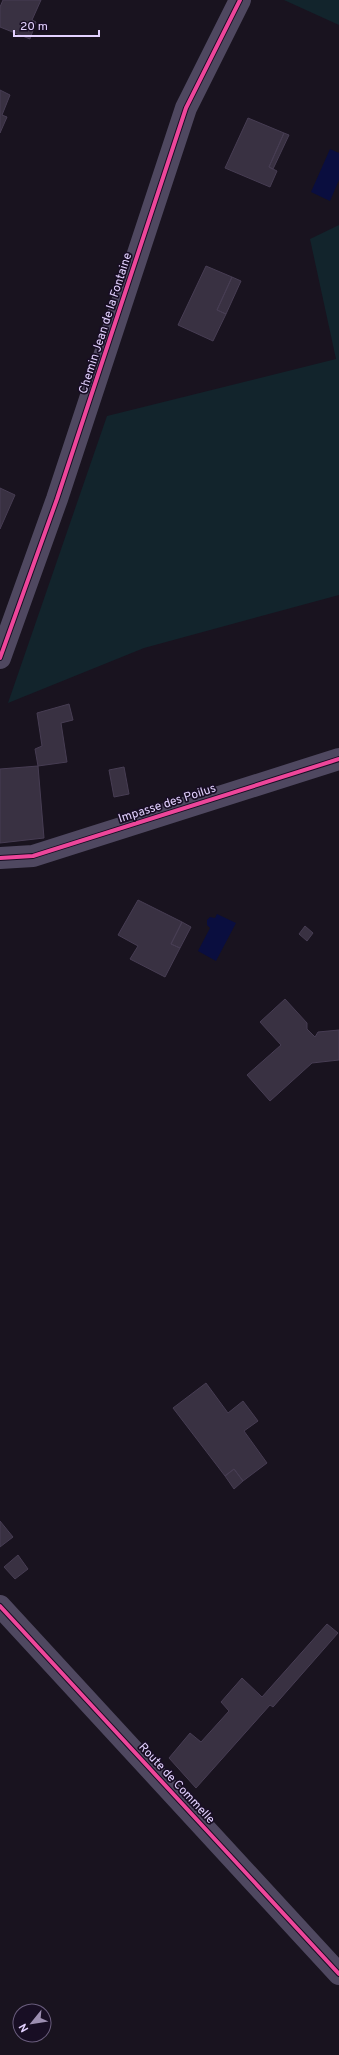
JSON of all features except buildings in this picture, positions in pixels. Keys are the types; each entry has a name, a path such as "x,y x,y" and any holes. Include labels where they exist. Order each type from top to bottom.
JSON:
{"street":[{"name":"Chemin Jean de la Fontaine","path":"0,658 57,499 186,108 240,0"},
{"name":"Impasse des Poilus","path":"0,858 33,856 339,759"},
{"name":"Route de Commelle","path":"0,1606 339,1974"}],"shaded area":[{"path":"284,0 339,0 339,25"},
{"path":"330,149 339,153 339,180 330,201 311,192"},
{"path":"339,225 339,595 144,648 8,703 107,416 336,359 310,239"},
{"path":"217,914 236,923 216,961 198,951 210,928 207,925 207,920 210,917 215,918"}],"cycle path":[{"path":"0,658 57,499 186,108 240,0"},
{"path":"0,858 33,856 339,759"},
{"path":"0,1606 339,1974"}]}
